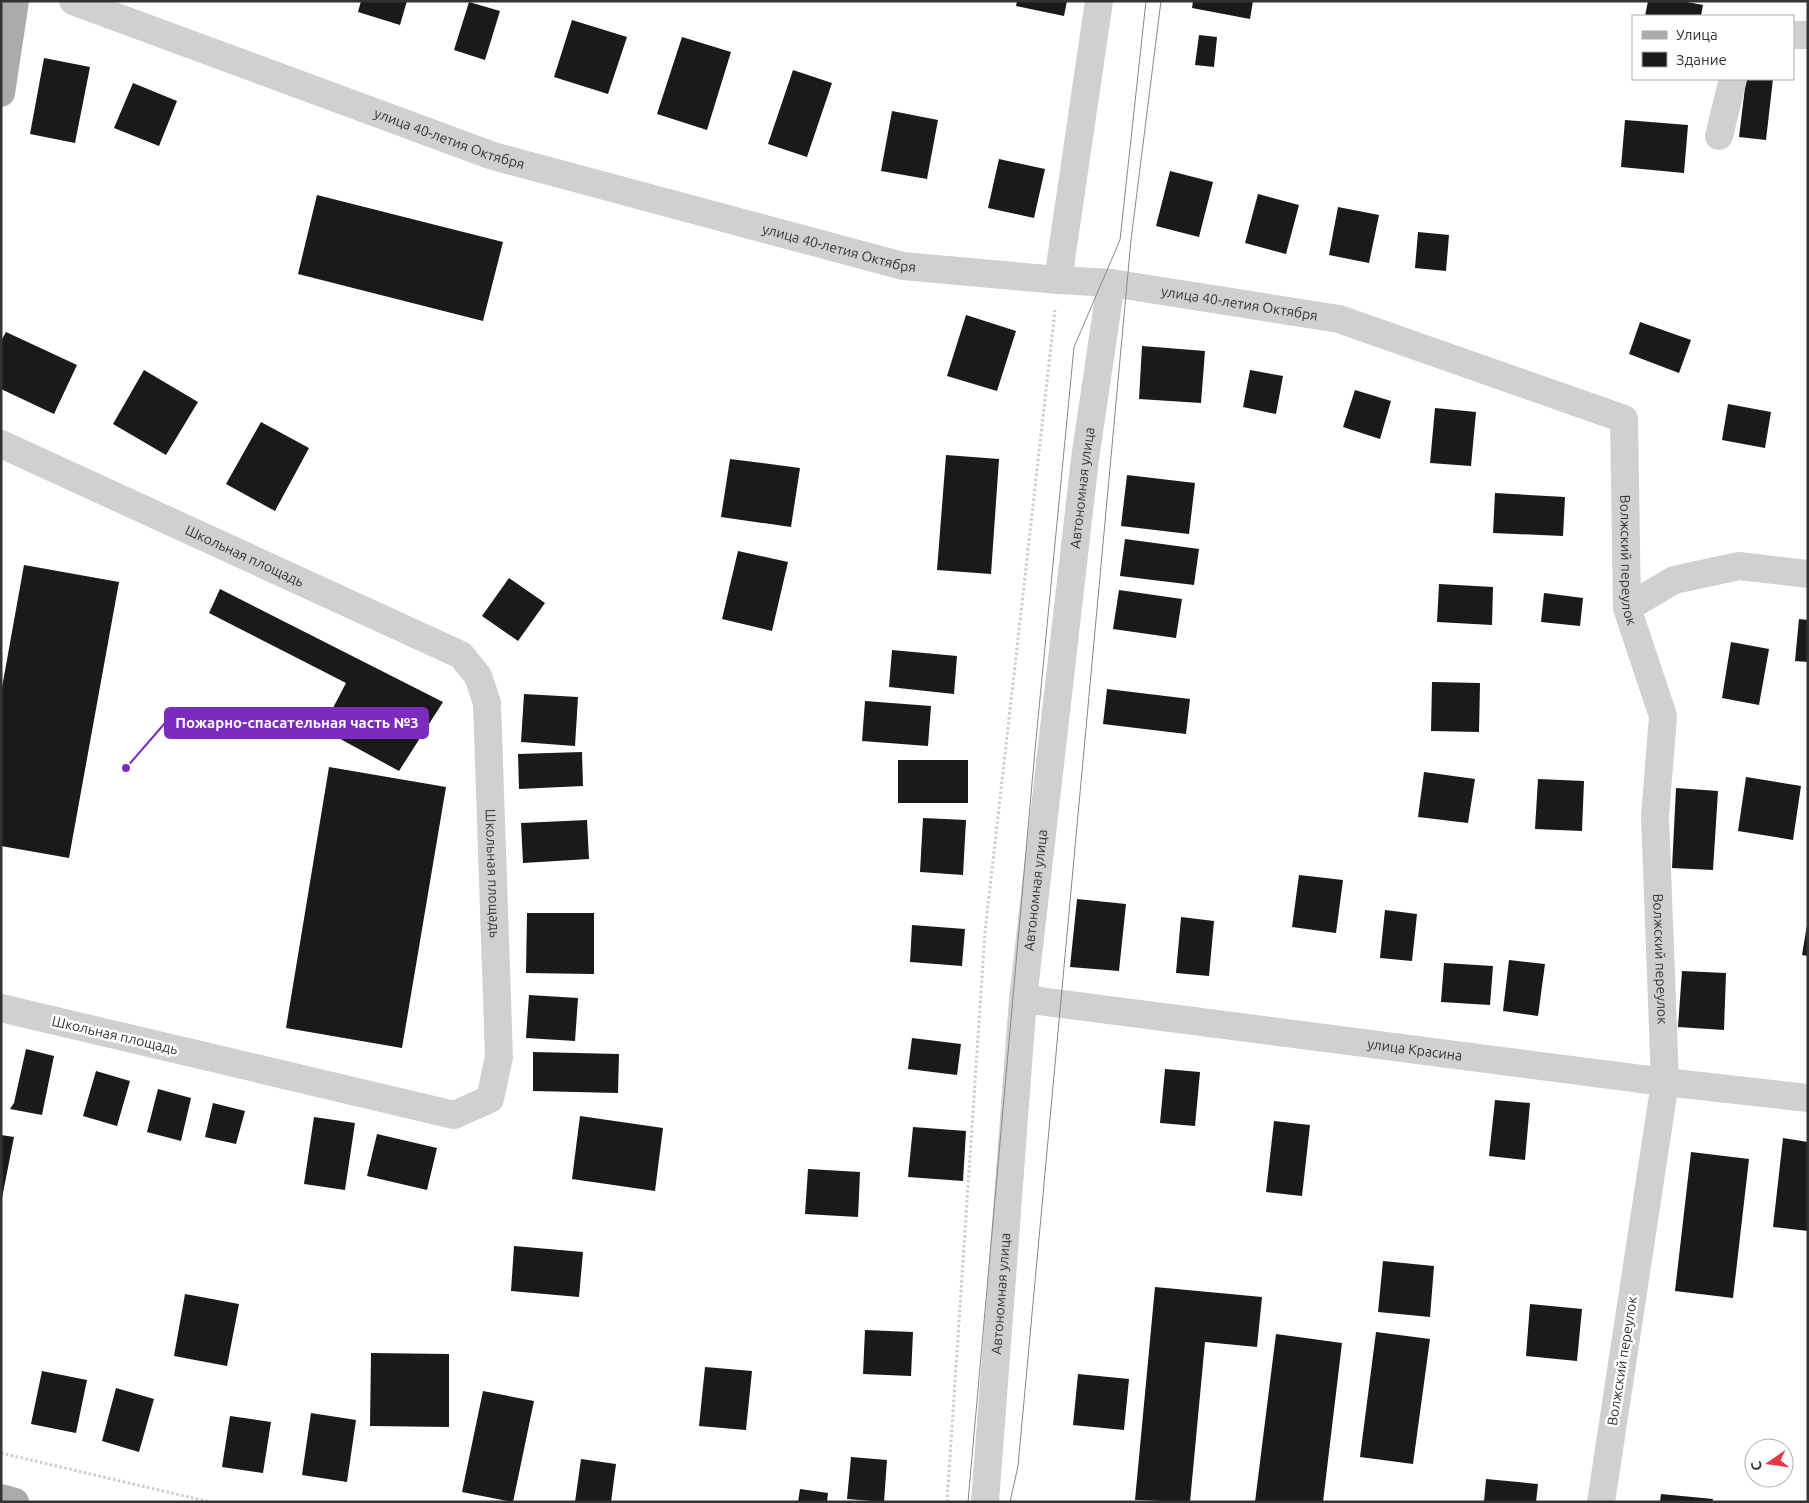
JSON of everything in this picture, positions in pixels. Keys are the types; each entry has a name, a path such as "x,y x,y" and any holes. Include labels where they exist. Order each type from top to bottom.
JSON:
{"main road":[{"path":"1,93 15,1"},
{"path":"1,1498 15,1502"}],"street":[{"name":"улица 40-летия Октября","path":"73,1 493,156 903,266 1111,283 1339,320 1624,419"},
{"path":"1058,280 1099,1"},
{"path":"1794,34 1808,35"},
{"path":"1719,136 1733,80"},
{"name":"Автономная улица","path":"986,1502 1023,999 1085,459 1111,283"},
{"name":"Волжский переулок","path":"1601,1502 1665,1082 1655,816 1663,716 1627,608 1624,419"},
{"name":"Школьная площадь","path":"1,444 461,655 478,676 487,704 499,1057 490,1099 454,1116 1,1008"},
{"path":"1627,608 1674,580 1739,566 1808,574"},
{"name":"улица Красина","path":"1023,999 1665,1082 1808,1098"}],"path":[{"path":"946,1502 985,932 1058,280"},
{"path":"1,1453 210,1502"}],"building":[{"path":"361,1 407,1 400,25 358,12"},
{"path":"1017,1 1067,1 1064,16 1016,6"},
{"path":"1193,1 1253,1 1250,19 1192,8"},
{"path":"1648,1 1682,1 1703,5 1701,15 1645,15"},
{"path":"469,2 500,11 485,60 454,50"},
{"path":"572,20 627,37 608,94 554,77"},
{"path":"1199,35 1217,37 1214,67 1195,65"},
{"path":"682,37 731,52 707,130 657,114"},
{"path":"44,58 90,67 75,143 30,134"},
{"path":"793,70 832,83 807,157 768,144"},
{"path":"1746,80 1773,80 1766,140 1739,137"},
{"path":"133,83 177,101 159,146 114,128"},
{"path":"892,111 938,120 927,179 881,171"},
{"path":"1625,120 1688,125 1684,173 1621,167"},
{"path":"999,159 1045,169 1034,218 988,208"},
{"path":"1170,171 1213,182 1199,237 1156,226"},
{"path":"1258,194 1299,205 1286,254 1245,243"},
{"path":"317,195 503,242 483,321 298,274"},
{"path":"1338,207 1379,215 1369,263 1329,255"},
{"path":"1418,232 1449,235 1446,271 1415,268"},
{"path":"966,315 1016,331 997,391 947,376"},
{"path":"1640,322 1691,340 1679,373 1629,354"},
{"path":"6,332 77,365 54,414 1,389 1,341"},
{"path":"1142,346 1205,351 1201,403 1139,399"},
{"path":"144,370 198,402 166,455 113,424"},
{"path":"1250,370 1283,376 1276,414 1243,407"},
{"path":"1355,390 1391,401 1380,439 1343,427"},
{"path":"1728,404 1771,412 1765,448 1722,440"},
{"path":"1435,408 1476,412 1471,466 1430,463"},
{"path":"261,422 309,448 275,511 226,484"},
{"path":"946,455 999,459 991,574 937,570"},
{"path":"730,459 800,468 791,527 721,517"},
{"path":"1127,475 1195,483 1189,534 1121,526"},
{"path":"1495,493 1565,497 1563,536 1493,533"},
{"path":"1125,539 1199,549 1194,585 1120,576"},
{"path":"738,551 788,562 772,631 722,619"},
{"path":"24,565 119,582 69,858 1,846 1,693"},
{"path":"509,578 545,603 518,641 482,616"},
{"path":"1439,584 1493,587 1492,625 1437,622"},
{"path":"220,589 443,702 399,771 322,729 346,683 209,613"},
{"path":"1119,590 1182,599 1176,638 1113,629"},
{"path":"1544,593 1583,598 1580,626 1541,622"},
{"path":"1799,619 1808,620 1808,662 1795,661"},
{"path":"1731,642 1769,649 1759,705 1722,698"},
{"path":"892,650 957,656 954,694 889,687"},
{"path":"1432,682 1480,683 1479,732 1431,731"},
{"path":"1107,689 1190,699 1186,734 1103,724"},
{"path":"524,694 578,697 575,746 521,742"},
{"path":"865,701 931,706 928,746 862,741"},
{"path":"582,752 583,786 519,789 518,754"},
{"path":"898,760 968,760 968,803 898,803"},
{"path":"329,767 446,787 402,1048 286,1028"},
{"path":"1424,772 1475,779 1468,823 1418,817"},
{"path":"1746,777 1801,786 1793,840 1738,831"},
{"path":"1538,779 1584,781 1582,831 1535,829"},
{"path":"1676,788 1718,791 1713,870 1672,868"},
{"path":"923,818 966,820 963,875 920,872"},
{"path":"587,820 589,859 523,863 521,823"},
{"path":"1299,875 1343,880 1336,933 1292,927"},
{"path":"1077,899 1126,904 1119,971 1070,967"},
{"path":"1385,910 1417,914 1412,961 1380,958"},
{"path":"527,913 594,913 594,974 526,973"},
{"path":"1181,917 1214,921 1209,976 1176,973"},
{"path":"912,925 965,929 962,966 910,962"},
{"path":"1808,925 1808,956 1802,955"},
{"path":"1509,960 1545,964 1538,1016 1503,1011"},
{"path":"1444,963 1493,966 1490,1005 1441,1002"},
{"path":"1682,971 1726,973 1724,1030 1678,1027"},
{"path":"529,995 578,998 575,1041 526,1038"},
{"path":"912,1038 961,1044 957,1075 908,1069"},
{"path":"26,1049 54,1056 42,1115 10,1109 14,1103"},
{"path":"533,1052 619,1054 618,1093 533,1091"},
{"path":"1165,1069 1200,1072 1195,1126 1160,1123"},
{"path":"96,1071 130,1081 117,1126 83,1116"},
{"path":"158,1089 191,1098 181,1141 147,1132"},
{"path":"1495,1100 1530,1103 1525,1160 1489,1156"},
{"path":"213,1103 245,1111 236,1144 205,1137"},
{"path":"580,1116 663,1128 655,1191 572,1179"},
{"path":"314,1117 355,1123 345,1190 304,1184"},
{"path":"1274,1121 1310,1125 1302,1196 1266,1192"},
{"path":"913,1127 966,1131 963,1181 908,1177"},
{"path":"377,1134 437,1148 427,1190 367,1176"},
{"path":"1,1135 14,1137 2,1198 1,1198"},
{"path":"1783,1138 1808,1142 1808,1231 1773,1227"},
{"path":"1691,1152 1749,1159 1733,1298 1675,1291"},
{"path":"808,1169 860,1172 858,1217 805,1214"},
{"path":"514,1246 583,1252 579,1297 511,1291"},
{"path":"1383,1261 1434,1266 1430,1317 1378,1312"},
{"path":"1155,1287 1262,1297 1257,1347 1205,1342 1190,1502 1135,1500"},
{"path":"185,1294 239,1304 227,1366 174,1356"},
{"path":"1530,1304 1582,1309 1577,1361 1526,1356"},
{"path":"865,1330 913,1332 911,1376 863,1374"},
{"path":"1376,1332 1430,1339 1413,1464 1360,1457"},
{"path":"1276,1334 1342,1343 1323,1502 1255,1502"},
{"path":"371,1353 449,1354 449,1427 370,1426"},
{"path":"705,1367 752,1371 746,1430 699,1426"},
{"path":"42,1371 87,1380 76,1433 31,1424"},
{"path":"1078,1374 1129,1379 1124,1430 1073,1425"},
{"path":"116,1388 154,1399 139,1452 102,1441"},
{"path":"483,1391 534,1401 513,1502 462,1492"},
{"path":"311,1413 356,1420 347,1482 302,1475"},
{"path":"230,1416 271,1422 263,1473 222,1467"},
{"path":"851,1457 887,1460 884,1502 847,1499"},
{"path":"581,1459 616,1464 611,1502 575,1502"},
{"path":"1486,1479 1538,1484 1536,1502 1484,1502"},
{"path":"800,1489 828,1493 827,1502 798,1502"},
{"path":"1661,1494 1713,1499 1712,1502 1660,1502"}],"tram line":[{"path":"968,1502 1035,750 1074,347 1120,240 1146,1"},
{"path":"1010,1502 1018,1466 1131,240 1161,1"}],"place":[{"name":"Пожарно-спасательная часть №3","path":"126,768"}]}
